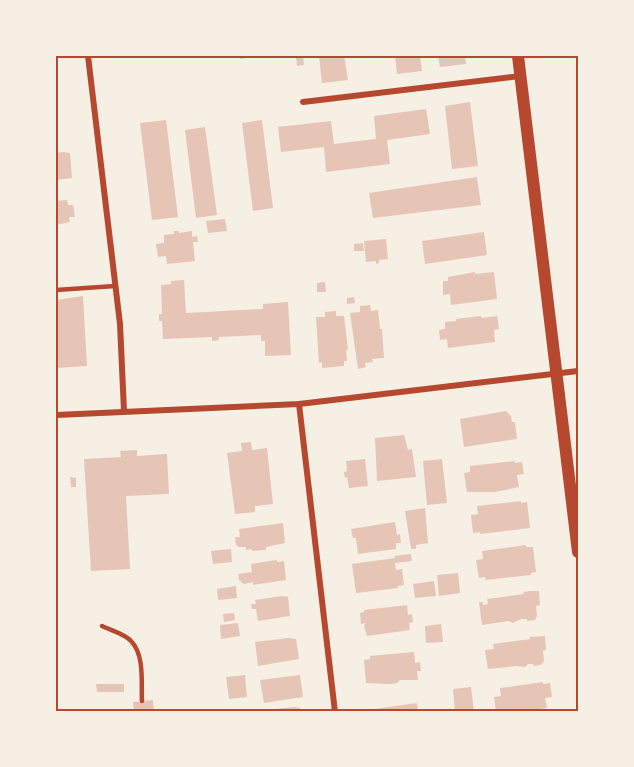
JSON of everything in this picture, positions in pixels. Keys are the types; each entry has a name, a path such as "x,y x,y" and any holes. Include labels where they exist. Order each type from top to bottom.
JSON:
{"main road":[{"path":"518,56 579,552"}],"street":[{"path":"88,56 120,324 124,411"},
{"path":"303,102 520,76"},
{"path":"56,415 299,404 579,372"},
{"path":"299,404 335,711"}],"lane":[{"path":"56,290 115,286"},
{"path":"102,626 131,640 137,651 140,662 142,701"}],"building":[{"path":"240,56 255,56 255,57 240,59"},
{"path":"303,56 304,65 297,66 296,57"},
{"path":"319,56 344,56 348,80 322,83"},
{"path":"395,56 420,56 422,71 397,74"},
{"path":"438,56 465,56 466,64 440,67"},
{"path":"470,102 478,166 452,169 445,106"},
{"path":"426,109 430,134 387,140 390,164 326,172 324,147 281,152 278,127 331,121 334,144 376,139 374,116"},
{"path":"166,120 178,217 152,220 140,123"},
{"path":"262,120 273,208 253,211 242,123"},
{"path":"205,127 217,215 196,218 185,130"},
{"path":"56,153 70,153 72,178 56,180"},
{"path":"477,177 481,205 373,218 369,193"},
{"path":"67,200 68,205 73,205 75,217 69,217 70,222 56,225 56,201"},
{"path":"225,219 227,231 208,233 206,221"},
{"path":"174,231 179,231 179,233 192,231 192,237 197,236 198,242 193,242 195,261 167,264 166,256 158,257 156,244 164,243 164,235 174,234"},
{"path":"484,232 487,255 425,264 422,241"},
{"path":"386,239 388,259 379,260 376,264 376,261 366,262 364,241"},
{"path":"363,243 364,251 354,251 354,244"},
{"path":"475,272 475,274 494,272 497,299 451,305 450,294 443,295 443,281 448,281 448,277"},
{"path":"184,280 186,313 263,309 263,304 288,302 291,355 265,356 265,341 261,341 261,335 219,337 219,340 212,341 212,337 163,339 162,321 159,321 159,314 162,314 161,285"},
{"path":"325,282 326,292 317,292 317,283"},
{"path":"83,296 87,366 56,368 56,300"},
{"path":"354,297 355,303 347,304 347,298"},
{"path":"370,305 371,311 378,310 384,358 372,359 373,362 365,363 366,367 358,369 350,313 360,312 360,306"},
{"path":"336,311 336,316 344,316 347,361 344,361 344,366 322,368 322,362 319,363 316,317 325,317 325,312"},
{"path":"481,316 482,318 497,316 499,329 494,330 495,342 448,348 447,339 440,340 439,330 445,329 445,322"},
{"path":"506,411 511,416 512,422 515,422 517,439 464,447 460,419"},
{"path":"404,435 408,450 412,449 416,477 377,481 375,438"},
{"path":"251,442 252,450 267,448 273,504 255,506 255,512 235,514 227,453 242,451 241,443"},
{"path":"137,450 137,456 167,454 169,494 126,496 130,569 91,571 84,459 121,457 120,451"},
{"path":"365,459 368,486 349,488 344,472 347,471 346,461"},
{"path":"442,459 447,503 427,505 423,461"},
{"path":"515,461 515,463 522,462 524,474 517,475 519,487 495,492 467,492 464,473 470,472 470,466"},
{"path":"70,477 76,478 76,487 71,487"},
{"path":"521,501 521,503 527,502 530,528 473,533 471,515 478,514 477,506"},
{"path":"425,508 428,543 416,545 416,549 411,549 405,511"},
{"path":"395,522 401,543 396,543 396,549 358,554 356,538 353,538 351,529"},
{"path":"283,523 285,543 266,547 266,550 252,551 252,549 246,550 246,547 236,545 235,537 240,537 239,529"},
{"path":"526,545 526,547 533,547 536,572 531,575 486,580 485,577 479,578 476,560 483,559 482,551"},
{"path":"231,549 232,562 213,564 211,551"},
{"path":"411,554 412,561 395,563 396,570 402,569 404,585 398,588 356,593 352,564"},
{"path":"277,560 277,562 284,561 286,580 253,585 253,582 244,584 239,580 238,574 252,572 251,564"},
{"path":"458,573 460,593 439,596 437,575"},
{"path":"434,581 436,596 415,598 413,584"},
{"path":"236,586 237,598 218,600 217,589"},
{"path":"539,591 540,605 536,606 535,620 521,619 513,623 509,621 482,625 479,602 483,602 483,605 488,604 487,599"},
{"path":"288,597 290,616 258,621 256,609 252,609 251,604 256,604 255,600"},
{"path":"407,605 408,615 412,614 413,622 409,623 410,630 367,636 364,626 366,623 361,624 360,613 364,610"},
{"path":"234,613 235,620 224,622 223,614"},
{"path":"238,623 240,636 221,639 220,625"},
{"path":"441,624 443,642 426,643 425,626"},
{"path":"545,636 546,650 540,651 543,651 544,661 541,665 528,664 525,667 488,669 485,650 494,649 493,644"},
{"path":"296,639 299,659 258,666 255,642"},
{"path":"414,652 415,663 420,662 421,671 417,671 418,680 400,680 390,684 366,683 364,660 370,659 370,656"},
{"path":"245,675 247,697 229,699 226,677"},
{"path":"300,675 303,697 264,703 260,680"},
{"path":"543,682 543,684 550,683 552,697 545,698 547,708 534,710 534,712 496,712 494,697 501,696 500,688"},
{"path":"96,684 124,684 124,692 97,692"},
{"path":"471,687 474,712 455,712 453,689"},
{"path":"153,700 154,712 134,712 133,702"},
{"path":"417,703 418,712 369,712 374,709"},
{"path":"300,708 300,712 267,712 267,710"}]}
